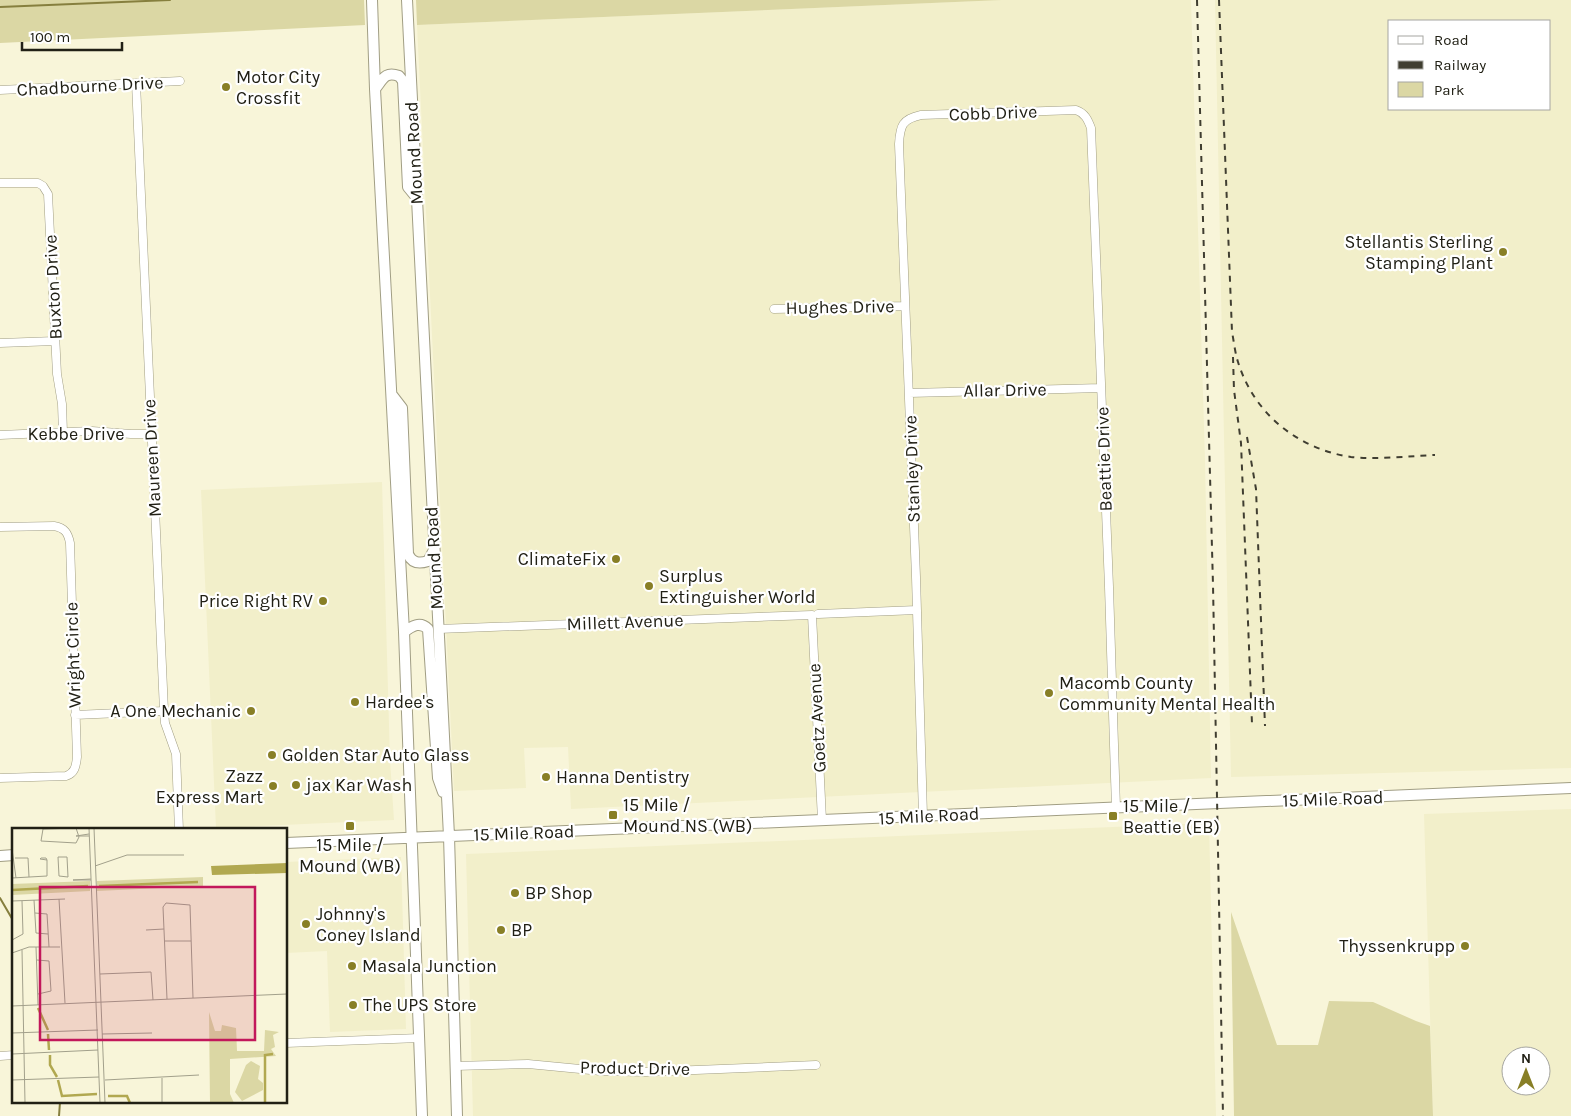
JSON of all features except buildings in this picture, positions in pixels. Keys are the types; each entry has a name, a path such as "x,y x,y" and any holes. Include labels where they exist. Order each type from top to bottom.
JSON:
{"main road":[{"name":"Mound Road","path":"372,0 375,89 404,632 422,1116"},
{"name":"Mound Road","path":"407,0 449,836 457,1116"},
{"path":"375,89 383,78 390,74 399,76 402,81 408,188 417,198"},
{"path":"392,394 402,408 408,554 412,560 420,563 428,561 434,550"},
{"path":"404,632 411,626 418,624 424,625 428,629 438,778 446,803"},
{"name":"15 Mile Road","path":"288,843 1571,788"}],"street":[{"name":"Chadbourne Drive","path":"0,90 180,81"},
{"name":"Maureen Drive","path":"136,83 164,711 165,723 176,754 179,828"},
{"name":"Cobb Drive","path":"904,122 912,117 921,115 1071,110 1083,113"},
{"name":"Beattie Drive","path":"1083,113 1089,121 1092,136 1116,808"},
{"name":"Stanley Drive","path":"904,122 900,131 899,144 923,816"},
{"name":"Buxton Drive","path":"0,183 38,183 43,186 48,194 57,374 62,404 63,433"},
{"name":"Hughes Drive","path":"774,309 905,306"},
{"path":"0,343 55,341"},
{"name":"Allar Drive","path":"909,393 1101,388"},
{"name":"Kebbe Drive","path":"0,435 92,431 151,434"},
{"name":"Wright Circle","path":"0,527 54,526 63,528 68,534 70,543 76,764 71,774 61,777 0,778"},
{"name":"Millett Avenue","path":"438,629 917,610"},
{"name":"Goetz Avenue","path":"815,615 822,820"},
{"path":"75,715 164,711"},
{"path":"288,1043 420,1038"},
{"name":"Product Drive","path":"455,1066 528,1064 600,1071 646,1072 816,1065"}],"shaded area":[{"path":"1002,0 1191,0 1205,460 1211,778 571,809 568,747 524,748 526,788 454,791 417,25"},
{"name":"Stellantis Sterling Stamping Plant","path":"1215,0 1571,0 1571,768 1231,777"},
{"path":"382,482 390,760 394,820 216,828 201,490"},
{"path":"1571,809 1571,1116 1433,1116 1424,814"},
{"path":"1209,823 1216,1116 473,1116 466,854"},
{"path":"401,857 406,1029 330,1032 327,951 288,953 288,862"}],"green space":[{"path":"0,0 364,0 365,25 0,43"},
{"path":"416,0 1002,0 417,25"},
{"path":"1231,912 1277,1045 1318,1045 1329,1001 1373,1002 1430,1026 1433,1116 1234,1116"}],"waterway":[{"path":"0,7 170,0"},
{"path":"0,898 12,919"},
{"path":"59,1116 60,1104"}],"railway":[{"path":"1197,0 1213,585 1223,1116"},
{"path":"1219,0 1232,332 1237,359 1245,381 1267,413 1296,437 1313,446 1332,453 1360,458 1435,455"},
{"path":"1233,357 1234,390 1241,443 1252,724"},
{"path":"1247,437 1256,489 1265,726"}],"place":[{"name":"Motor City Crossfit","path":"226,87"},
{"name":"Stellantis Sterling Stamping Plant","path":"1503,252"},
{"name":"ClimateFix","path":"616,559"},
{"name":"Surplus Extinguisher World","path":"649,586"},
{"name":"Price Right RV","path":"323,601"},
{"name":"Macomb County Community Mental Health","path":"1049,693"},
{"name":"Hardee's","path":"355,702"},
{"name":"A One Mechanic","path":"251,711"},
{"name":"Golden Star Auto Glass","path":"272,755"},
{"name":"Hanna Dentistry","path":"546,777"},
{"name":"jax Kar Wash","path":"296,785"},
{"name":"Zazz Express Mart","path":"273,786"},
{"name":"15 Mile / Mound NS (WB)","path":"613,815"},
{"name":"15 Mile / Beattie (EB)","path":"1113,816"},
{"name":"15 Mile / Mound (WB)","path":"350,826"},
{"name":"BP Shop","path":"515,893"},
{"name":"Johnny's Coney Island","path":"306,924"},
{"name":"BP","path":"501,930"},
{"name":"Thyssenkrupp","path":"1465,946"},
{"name":"Masala Junction","path":"352,966"},
{"name":"The UPS Store","path":"353,1005"}]}
